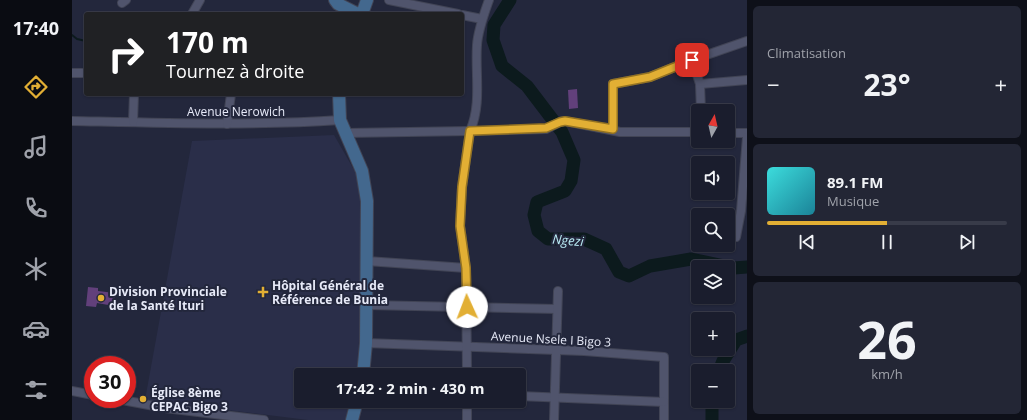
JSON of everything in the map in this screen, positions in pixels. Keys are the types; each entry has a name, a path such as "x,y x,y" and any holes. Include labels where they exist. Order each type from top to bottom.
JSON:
{"street":[{"path":"193,12 200,0"},
{"path":"335,0 338,4 354,12"},
{"path":"363,12 367,0"},
{"path":"389,0 448,12"},
{"path":"467,368 466,268 460,226 462,187 470,131 473,123 478,93 477,44 482,19 489,0"},
{"path":"464,15 482,19"},
{"path":"613,129 613,84 650,77 692,60 747,41"},
{"path":"692,60 700,84 701,104"},
{"path":"72,73 84,73"},
{"path":"700,84 747,80"},
{"path":"133,122 134,96"},
{"path":"228,124 231,96"},
{"path":"339,96 340,120 362,171 367,201 367,305 364,368"},
{"name":"Avenue Nerowich","path":"72,121 284,124 340,120"},
{"path":"346,133 546,128 565,121 613,129 620,132 691,132"},
{"path":"735,133 747,133"},
{"path":"736,237 742,211 747,137"},
{"path":"367,261 466,268"},
{"path":"554,420 558,292"},
{"path":"367,305 557,309"},
{"name":"Avenue Nsele I Bigo 3","path":"366,343 555,350 664,357 664,402"},
{"path":"72,391 84,393"},
{"path":"526,396 664,402 664,420"},
{"path":"136,403 165,408 264,420"},
{"path":"352,420 355,408"},
{"path":"467,408 467,420"}],"shaded area":[{"name":"Hôpital Général de Référence de Bunia","path":"334,135 357,175 362,243 359,342 357,368 294,368 294,408 348,408 345,420 308,420 145,400 192,141"}],"building":[{"path":"577,89 578,108 569,109 568,90"},
{"name":"Division Provinciale de la Santé Ituri","path":"88,287 98,288 98,291 115,293 114,306 97,303 96,307 86,306"}],"waterway":[{"name":"Ngezi","path":"510,0 494,25 493,40 502,66 527,86 562,132 574,160 571,181 565,191 537,202 534,215 538,231 548,239 584,239 606,249 619,272 629,276 650,266 691,259 734,268 747,267"},
{"path":"72,35 77,39 84,41"},
{"name":"Ngezi","path":"722,364 736,340 747,336"},
{"name":"Ngezi","path":"712,408 712,420"}],"place":[{"name":"Hôpital Général de Référence de Bunia","path":"263,292"},
{"name":"Division Provinciale de la Santé Ituri","path":"101,298"},
{"name":"Église 8ème CEPAC Bigo 3","path":"143,399"}],"route":[{"path":"467,307 466,268 460,226 462,187 470,131 546,128 565,121 613,129 613,84 650,77 692,60"}]}
